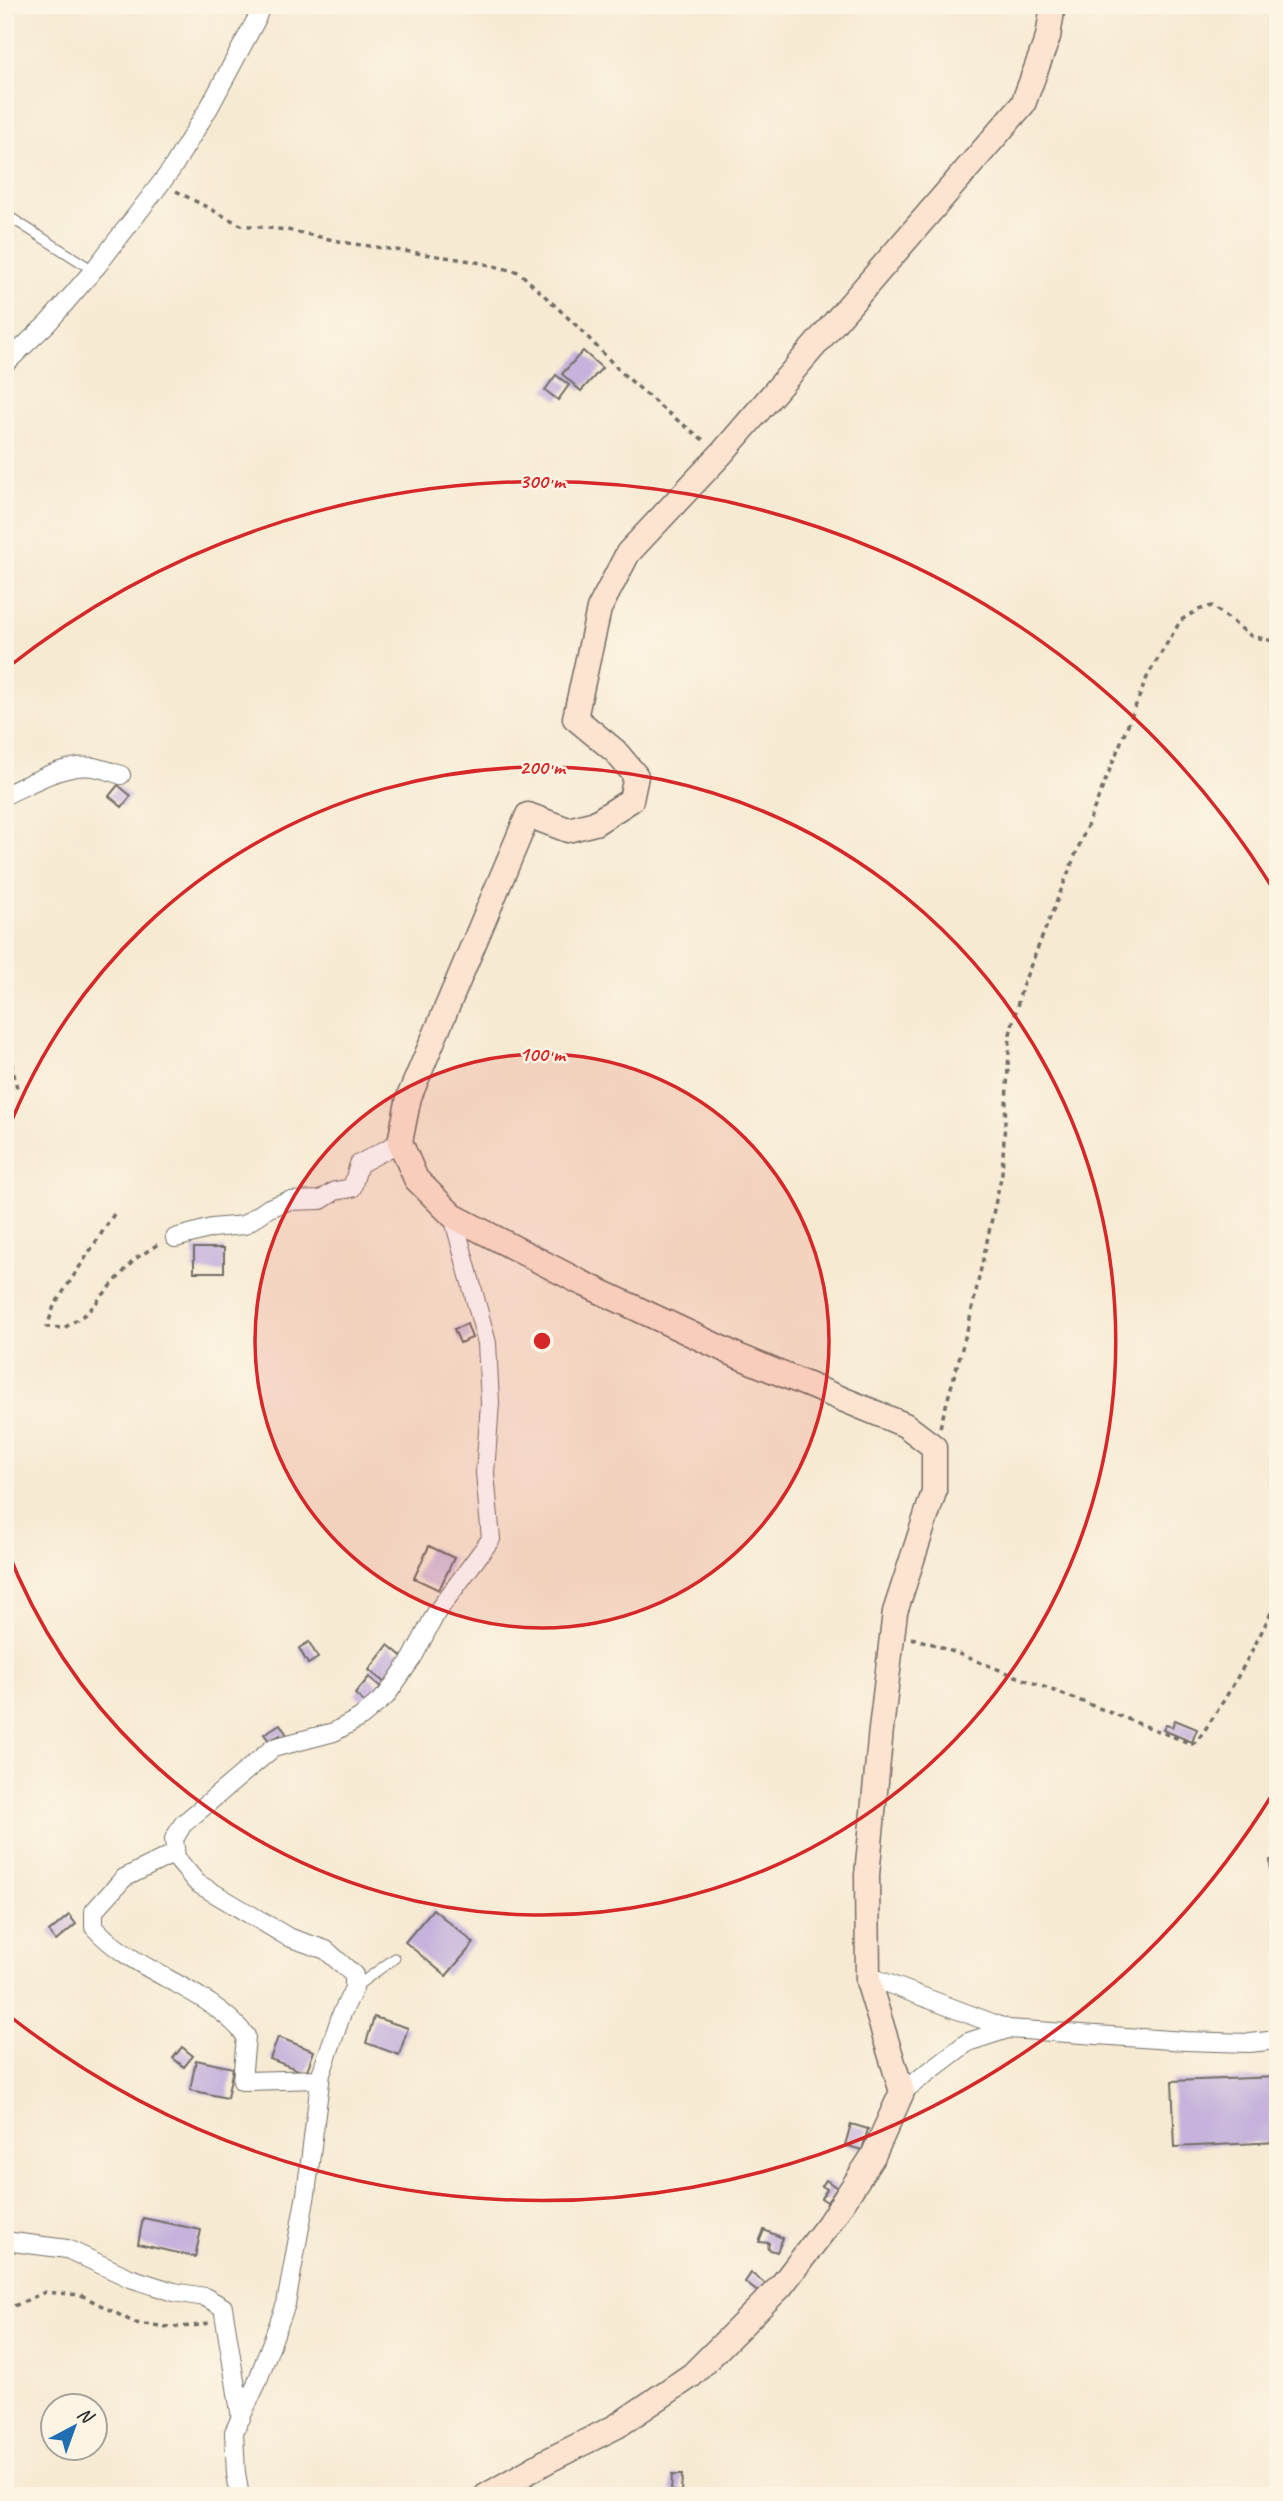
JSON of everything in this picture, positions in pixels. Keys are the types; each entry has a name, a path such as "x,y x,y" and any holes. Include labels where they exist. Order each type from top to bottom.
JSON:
{"street":[{"path":"5,364 48,323 161,182 210,106 256,20 261,5"},
{"path":"902,2092 868,1976 867,1875 895,1612 934,1492 934,1447 905,1425 726,1350 580,1282 453,1216 416,1179 400,1142 409,1097 421,1064 483,924 527,815 568,830 595,823 631,800 636,776 615,751 575,718 599,609 628,553 722,453 1023,104 1048,37 1054,5"},
{"path":"5,795 40,779 74,768 94,767 121,775"},
{"path":"175,1238 212,1228 244,1224 269,1208 288,1201 321,1200 335,1191 352,1188 359,1164 400,1142"},
{"path":"240,2496 234,2432 256,2385 286,2304 306,2194 320,2079 342,2013 354,1987 355,1975 326,1950 288,1937 197,1883 176,1858 174,1839 183,1824 273,1748 334,1732 362,1717 386,1696 413,1657 436,1613 491,1539 485,1474 490,1403 487,1343 453,1216"},
{"path":"175,1853 124,1878 94,1911 93,1927 106,1942 200,1998 237,2024 246,2036 242,2081 320,2079"},
{"path":"868,1976 1008,2029 1185,2041 1249,2043 1278,2040"},
{"path":"486,2496 617,2426 692,2375 781,2286 828,2225 873,2157 902,2092 968,2042 1008,2029"},
{"path":"5,2241 67,2249 130,2278 174,2292 205,2297 223,2307 241,2418"}],"lane":[{"path":"5,214 93,270"},
{"path":"354,1987 395,1958"}],"path":[{"path":"161,182 241,225 288,230 348,243 472,261 519,272 663,410 722,453"},
{"path":"934,1447 969,1323 1002,1173 1010,1034 1022,987 1148,675 1181,620 1212,606 1251,636 1278,642"},
{"path":"5,1034 18,1088"},
{"path":"114,1214 54,1306 47,1327 64,1328 87,1313 135,1259 157,1244 175,1238"},
{"path":"892,1633 930,1643 1192,1744 1197,1741 1220,1708 1248,1661 1278,1598"},
{"path":"5,2310 45,2292 81,2295 135,2323 169,2327 193,2326 225,2319"}],"building":[{"path":"583,351 602,368 581,391 562,374"},
{"path":"556,375 569,385 558,400 545,390"},
{"path":"118,785 131,796 122,807 109,796"},
{"path":"194,1248 224,1248 224,1272 194,1272"},
{"path":"467,1324 472,1338 460,1343 454,1329"},
{"path":"429,1546 454,1558 439,1590 414,1578"},
{"path":"309,1642 318,1658 308,1664 299,1648"},
{"path":"388,1645 405,1659 385,1683 369,1670"},
{"path":"369,1677 381,1687 366,1704 355,1694"},
{"path":"1175,1720 1197,1729 1192,1742 1163,1730 1166,1725 1172,1727"},
{"path":"280,1724 287,1735 282,1739 280,1735 269,1741 264,1734"},
{"path":"1278,1859 1278,1869 1271,1870 1270,1860"},
{"path":"433,1909 474,1943 446,1976 405,1942"},
{"path":"69,1915 76,1924 56,1941 49,1932"},
{"path":"374,2017 408,2028 399,2055 366,2043"},
{"path":"278,2037 314,2051 306,2073 270,2059"},
{"path":"182,2047 193,2056 184,2067 173,2058"},
{"path":"196,2060 233,2068 227,2098 190,2090"},
{"path":"1278,2077 1278,2142 1175,2147 1172,2081"},
{"path":"851,2124 868,2129 862,2150 845,2145"},
{"path":"826,2180 837,2188 827,2202 821,2198 827,2189 822,2186"},
{"path":"143,2218 201,2230 195,2257 138,2244"},
{"path":"764,2230 783,2238 777,2252 768,2249 769,2243 759,2242"},
{"path":"751,2273 766,2284 759,2293 745,2282"},
{"path":"672,2475 682,2475 681,2492 671,2491"}]}
